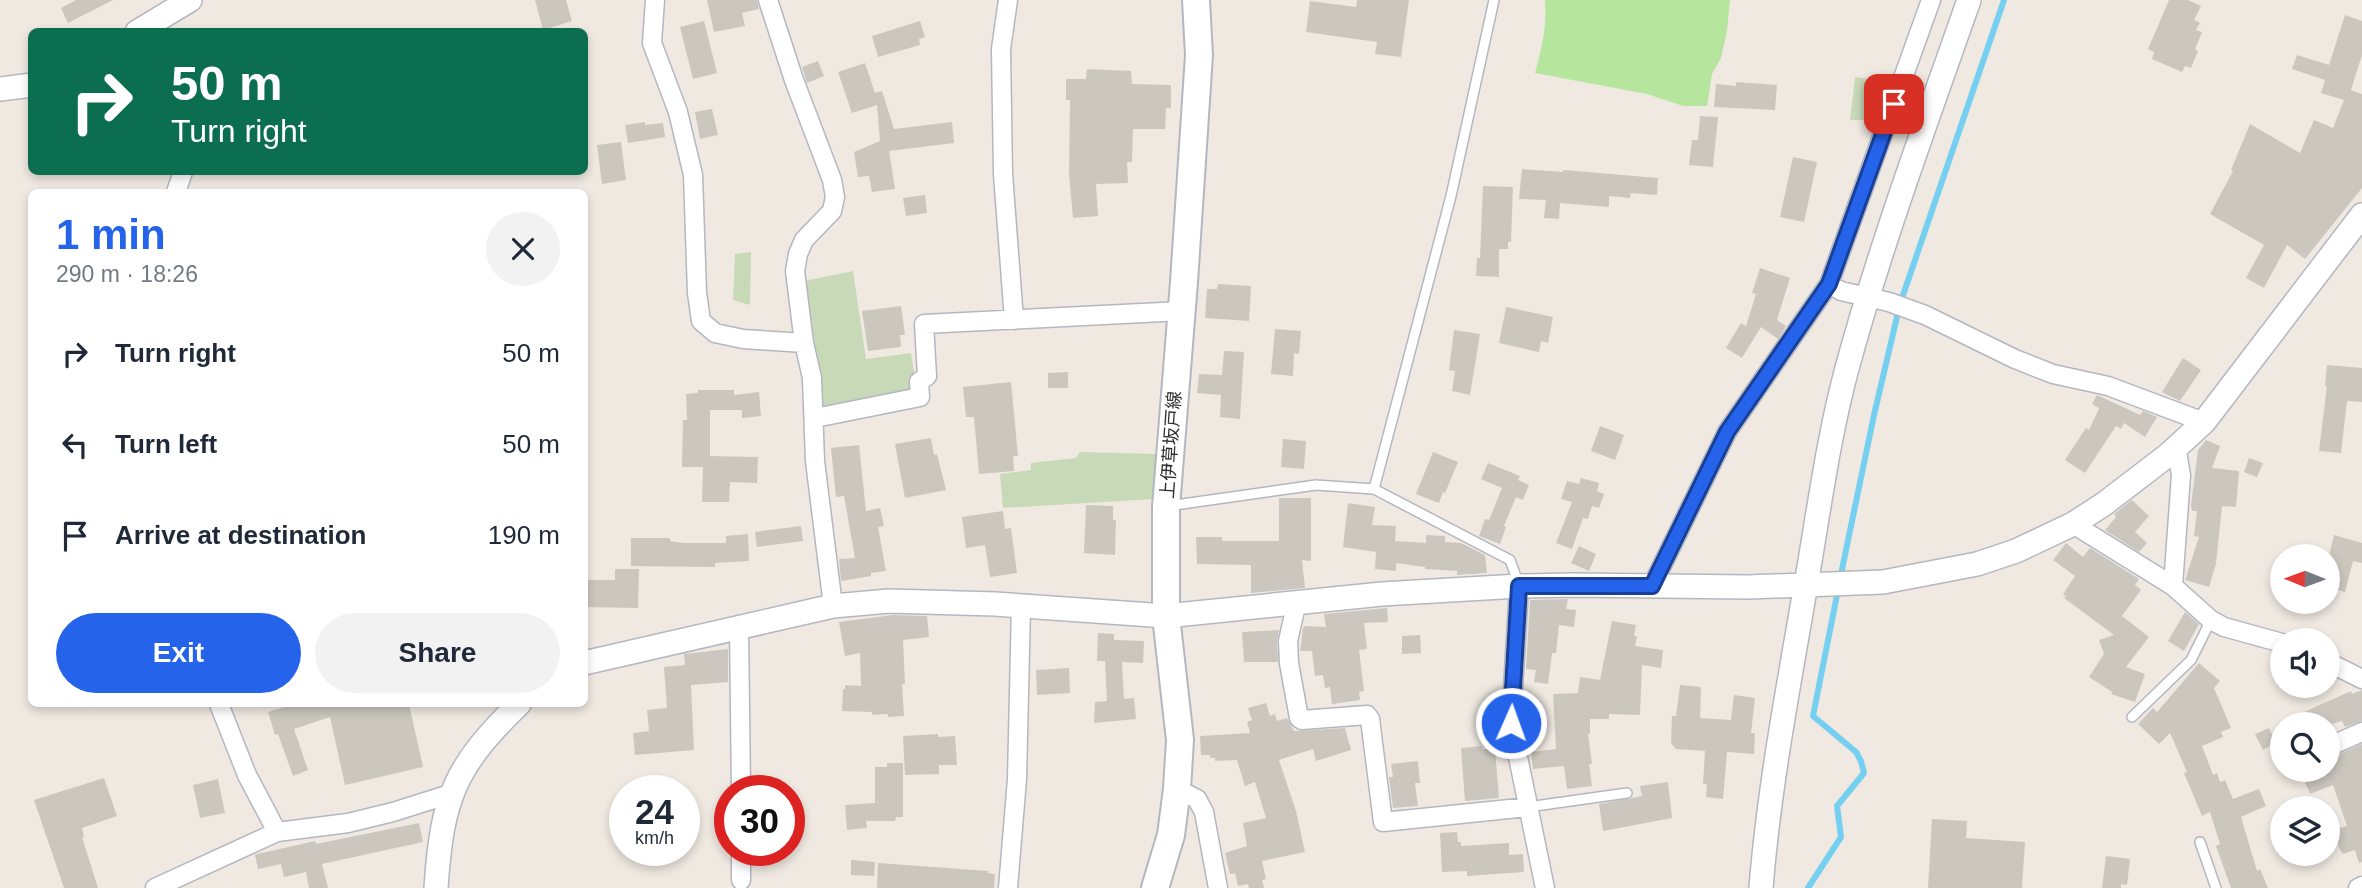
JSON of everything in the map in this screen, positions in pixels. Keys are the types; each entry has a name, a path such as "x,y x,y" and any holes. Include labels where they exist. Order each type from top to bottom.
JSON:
{"main road":[{"name":"上伊草坂戸線","path":"1155,888 1171,835 1180,740 1166,616 1166,506 1199,55 1196,0"}],"street":[{"path":"163,25 190,0"},
{"path":"655,0 652,43 678,112 693,175 697,293 701,321 715,333 743,339 804,343"},
{"path":"768,0 794,80 832,180 835,197 832,211 804,240 795,271 804,343 812,378 815,461 834,606"},
{"path":"1008,0 1001,49 1003,187 1014,320"},
{"path":"1652,586 1727,432 1829,284 1931,0"},
{"path":"1761,888 1770,798 1829,447 1868,298 1969,0"},
{"path":"0,89 28,86"},
{"path":"588,662 834,606 889,601 1166,616 1382,594 1519,586 1806,585 1883,582 1977,564 2017,551 2073,524 2168,455 2204,422 2362,215"},
{"path":"1829,284 1841,291 1925,315 2015,359 2053,374 2108,386 2204,422"},
{"path":"815,418 920,397 919,382 927,376 924,324 1182,311"},
{"path":"2173,586 2181,475 2176,446"},
{"path":"2073,524 2173,586 2211,620 2270,639"},
{"path":"1519,586 1511,723 1545,888"},
{"path":"1008,888 1017,779 1021,607"},
{"path":"1295,610 1288,641 1289,663 1299,718 1302,720 1367,715 1370,719 1383,822 1528,807"},
{"path":"739,627 741,775"},
{"path":"2340,668 2362,679"},
{"path":"220,707 247,775 277,832"},
{"path":"436,888 442,828 450,793 481,742 516,707"},
{"path":"2340,742 2362,732"},
{"path":"1177,789 1197,799 1204,812 1218,888"},
{"path":"155,888 277,832 348,823 393,812 450,793"},
{"path":"741,866 741,880"}],"lane":[{"path":"1374,489 1451,196 1494,0"},
{"path":"1166,506 1316,485 1374,489 1510,560 1519,586"},
{"path":"2132,718 2191,660 2211,620"},
{"path":"1528,807 1627,793"},
{"path":"2200,842 2216,888"}],"green space":[{"path":"1545,0 1730,0 1727,31 1721,58 1712,74 1707,106 1683,106 1647,94 1535,73 1543,37"},
{"path":"1855,77 1892,82 1878,120 1850,120"},
{"path":"751,252 750,305 733,300 735,254"},
{"path":"853,271 866,359 911,353 917,392 825,411 820,406 806,318 804,281"},
{"path":"1080,452 1157,455 1154,499 1003,508 1000,474 1031,470 1031,463 1076,458"}],"building":[{"path":"76,0 113,0 68,23 61,8"},
{"path":"535,0 566,0 572,21 542,28"},
{"path":"707,0 757,0 759,9 742,13 745,26 714,32"},
{"path":"1357,0 1409,0 1401,57 1375,54 1377,42 1306,32 1310,1 1356,7"},
{"path":"2169,0 2188,0 2201,6 2194,20 2200,23 2196,30 2202,32 2195,49 2198,51 2191,68 2185,66 2182,72 2152,59 2154,52 2148,49"},
{"path":"2345,15 2362,21 2362,55 2351,90 2362,94 2362,188 2305,259 2287,245 2264,288 2246,278 2264,245 2210,214 2233,171 2231,170 2250,124 2300,153 2314,120 2333,128 2344,100 2321,93 2325,80 2292,69 2297,55 2329,65"},
{"path":"704,21 717,73 693,79 680,27"},
{"path":"920,21 925,37 919,39 920,45 878,57 872,36"},
{"path":"818,61 824,76 807,83 802,67"},
{"path":"865,63 875,93 882,91 894,129 952,122 954,143 889,151 895,189 872,192 869,176 858,177 854,152 880,141 877,105 852,113 838,72"},
{"path":"1087,69 1131,71 1132,84 1171,85 1171,108 1166,108 1165,129 1133,129 1132,162 1127,162 1128,183 1096,184 1098,216 1073,218 1069,174 1070,100 1066,100 1066,79 1086,79"},
{"path":"1736,82 1777,85 1775,110 1714,107 1716,84 1736,86"},
{"path":"712,109 718,135 700,139 695,112"},
{"path":"1700,116 1718,117 1713,167 1689,165 1692,140 1698,140"},
{"path":"645,122 645,125 663,123 665,137 628,143 625,125"},
{"path":"621,142 626,180 602,184 597,145"},
{"path":"1793,157 1817,162 1804,222 1780,217"},
{"path":"1522,169 1658,178 1657,195 1631,193 1630,198 1609,196 1609,207 1560,203 1559,219 1544,218 1546,200 1519,199"},
{"path":"1483,186 1513,187 1511,242 1508,242 1508,249 1499,249 1499,277 1476,276 1477,258 1480,258"},
{"path":"925,195 927,213 906,216 903,198"},
{"path":"1760,268 1790,278 1777,320 1786,326 1778,339 1761,327 1742,358 1726,348 1741,323 1746,326 1756,294 1752,293"},
{"path":"1218,284 1251,286 1249,321 1205,318 1207,289 1217,289"},
{"path":"901,306 905,335 900,335 901,347 868,351 862,311"},
{"path":"1506,307 1553,317 1548,343 1541,341 1539,352 1499,343"},
{"path":"1275,329 1301,331 1299,354 1294,353 1293,376 1271,374"},
{"path":"1454,330 1480,334 1470,395 1452,391 1455,371 1449,370"},
{"path":"1224,351 1244,352 1240,419 1220,417 1221,395 1197,393 1199,374 1222,375"},
{"path":"2183,358 2201,370 2180,401 2162,392"},
{"path":"2327,365 2362,368 2362,402 2347,401 2341,453 2319,451"},
{"path":"1068,372 1068,388 1048,388 1048,373"},
{"path":"1011,382 1018,456 1013,456 1014,471 979,474 974,417 966,417 963,387"},
{"path":"698,390 734,390 734,395 759,392 761,416 742,418 742,410 710,410 710,456 758,457 757,483 730,482 729,502 702,502 703,467 682,467 683,420 687,420 686,394 698,393"},
{"path":"2097,395 2140,415 2143,411 2157,417 2145,437 2124,423 2121,429 2116,426 2085,473 2065,460 2086,428 2089,430 2099,408 2092,404"},
{"path":"1600,426 1624,435 1615,460 1591,451"},
{"path":"931,438 946,490 905,498 895,444"},
{"path":"1283,439 1306,441 1304,469 1281,467"},
{"path":"2206,440 2220,446 2212,468 2239,471 2236,507 2222,506 2216,564 2209,587 2185,580 2199,537 2194,536 2197,511 2192,511 2191,505 2198,450"},
{"path":"859,445 866,511 880,508 884,526 878,527 886,571 841,581 839,559 855,558 844,496 836,497 831,448"},
{"path":"1433,452 1458,462 1439,503 1416,494"},
{"path":"2249,458 2263,463 2257,477 2244,472"},
{"path":"1488,463 1520,476 1518,480 1529,485 1523,500 1516,497 1500,544 1479,536 1485,519 1489,520 1502,488 1481,479"},
{"path":"1581,478 1599,483 1597,491 1604,494 1599,508 1592,506 1588,519 1583,518 1572,549 1556,543 1572,502 1561,499 1567,481 1579,484"},
{"path":"1279,498 1311,498 1311,561 1302,560 1305,588 1251,593 1251,565 1197,564 1196,537 1222,537 1222,541 1279,541"},
{"path":"2132,500 2149,516 2135,532 2147,543 2139,552 2105,530 2116,517 2114,514"},
{"path":"1348,503 1375,507 1372,525 1396,526 1395,541 1426,543 1426,535 1445,536 1445,542 1461,543 1485,555 1487,573 1457,575 1457,571 1425,569 1396,563 1396,571 1375,569 1376,552 1343,547"},
{"path":"1086,505 1113,506 1113,520 1116,520 1115,555 1084,553"},
{"path":"1003,511 1005,529 1011,528 1017,573 990,577 985,545 966,548 962,517"},
{"path":"801,526 803,541 757,547 755,532"},
{"path":"748,534 749,561 715,563 715,567 631,566 631,538 670,538 670,541 684,543 726,543 726,536"},
{"path":"2334,535 2362,543 2362,563 2353,561 2345,592 2340,591 2340,544 2332,544"},
{"path":"2066,543 2083,557 2090,548 2139,579 2135,585 2141,590 2122,616 2149,637 2126,667 2145,674 2135,702 2111,694 2112,692 2089,677 2104,654 2099,640 2114,635 2064,598 2066,596 2063,594 2075,576 2053,560"},
{"path":"1579,546 1596,554 1589,571 1571,563"},
{"path":"615,569 639,569 638,608 588,607 588,580 615,580"},
{"path":"1568,599 1566,609 1576,610 1574,627 1559,625 1556,653 1552,653 1548,684 1534,682 1536,670 1526,669 1530,600"},
{"path":"1387,608 1388,622 1364,623 1367,649 1359,650 1364,691 1359,692 1360,700 1332,704 1330,687 1325,688 1323,675 1315,676 1312,651 1300,651 1303,628 1326,627 1324,614"},
{"path":"2185,612 2199,624 2184,651 2168,641"},
{"path":"893,615 927,616 929,637 903,640 904,716 888,717 888,714 842,711 845,685 861,686 860,653 845,656 839,622"},
{"path":"1612,621 1636,625 1635,646 1663,650 1661,668 1642,665 1640,715 1609,714 1609,719 1590,719 1588,734 1592,786 1567,789 1564,766 1533,769 1531,752 1556,749 1553,694 1578,693 1580,677 1600,680"},
{"path":"1279,630 1278,662 1244,662 1242,632"},
{"path":"1098,633 1114,634 1114,640 1144,641 1143,663 1122,662 1124,699 1134,698 1136,719 1094,723 1095,702 1107,701 1105,661 1097,661"},
{"path":"1420,635 1421,653 1402,654 1402,636"},
{"path":"728,649 728,682 691,685 694,750 635,755 633,733 649,731 647,710 667,708 664,667 685,665 684,654"},
{"path":"2199,663 2220,681 2214,688 2231,728 2221,732 2223,737 2202,746 2213,775 2217,773 2220,782 2225,780 2233,799 2259,789 2266,806 2241,817 2257,871 2260,869 2268,888 2231,888 2216,846 2220,844 2210,812 2202,816 2170,733 2159,744 2138,724 2153,708 2157,712"},
{"path":"1069,668 1070,693 1037,695 1036,670"},
{"path":"1680,685 1701,687 1700,718 1731,720 1734,695 1755,698 1751,733 1755,733 1754,754 1727,752 1723,799 1706,797 1707,784 1703,784 1705,751 1676,749 1671,743 1672,716 1676,716"},
{"path":"2362,690 2362,721 2345,727 2340,722 2340,712 2304,712 2351,691 2352,694"},
{"path":"1266,703 1270,716 1275,714 1277,721 1287,718 1294,731 1345,728 1351,750 1316,761 1313,749 1279,760 1296,811 1305,852 1262,861 1266,879 1262,880 1264,888 1249,888 1248,884 1238,886 1235,873 1230,874 1225,853 1247,846 1243,823 1266,818 1255,782 1245,786 1237,760 1215,761 1210,755 1201,755 1200,736 1250,733 1247,722 1252,720 1248,708"},
{"path":"284,707 410,707 423,767 345,785 330,717 294,729 308,770 293,776 268,712"},
{"path":"2269,728 2270,746 2263,750 2255,734"},
{"path":"938,734 938,737 955,736 957,765 939,765 939,774 905,775 903,736"},
{"path":"2362,744 2362,862 2359,863 2355,850 2343,854 2340,850 2340,828 2347,826 2340,806 2340,796 2337,796 2333,785 2310,794 2305,782 2340,782 2340,754"},
{"path":"1482,746 1482,749 1495,749 1499,798 1465,801 1461,748"},
{"path":"1418,761 1420,783 1415,783 1418,806 1393,808 1389,777 1393,777 1391,764"},
{"path":"887,763 903,763 903,817 896,817 895,821 866,821 867,828 847,830 845,805 875,803 875,767 887,767"},
{"path":"104,778 117,816 82,828 82,837 98,888 64,888 34,800"},
{"path":"218,779 225,813 200,818 193,785"},
{"path":"1668,782 1672,818 1603,831 1599,804 1642,796 1640,786"},
{"path":"1932,819 1967,821 1966,838 2025,842 2022,888 1928,888"},
{"path":"419,823 423,842 322,864 328,888 309,888 306,872 284,877 281,864 258,869 257,854"},
{"path":"1457,832 1461,846 1509,843 1509,855 1523,854 1524,872 1467,876 1467,871 1442,872 1440,833"},
{"path":"2106,856 2130,859 2127,885 2121,884 2121,888 2102,888"},
{"path":"851,860 875,862 874,876 851,875"},
{"path":"878,863 988,871 995,874 994,888 877,888"}],"waterway":[{"path":"1840,579 1900,304 2004,0"},
{"path":"1808,888 1841,837 1837,806 1864,773 1856,752 1813,716 1838,590"}],"route":[{"path":"1511,723 1519,586 1652,586 1727,432 1829,284 1894,104"}]}
